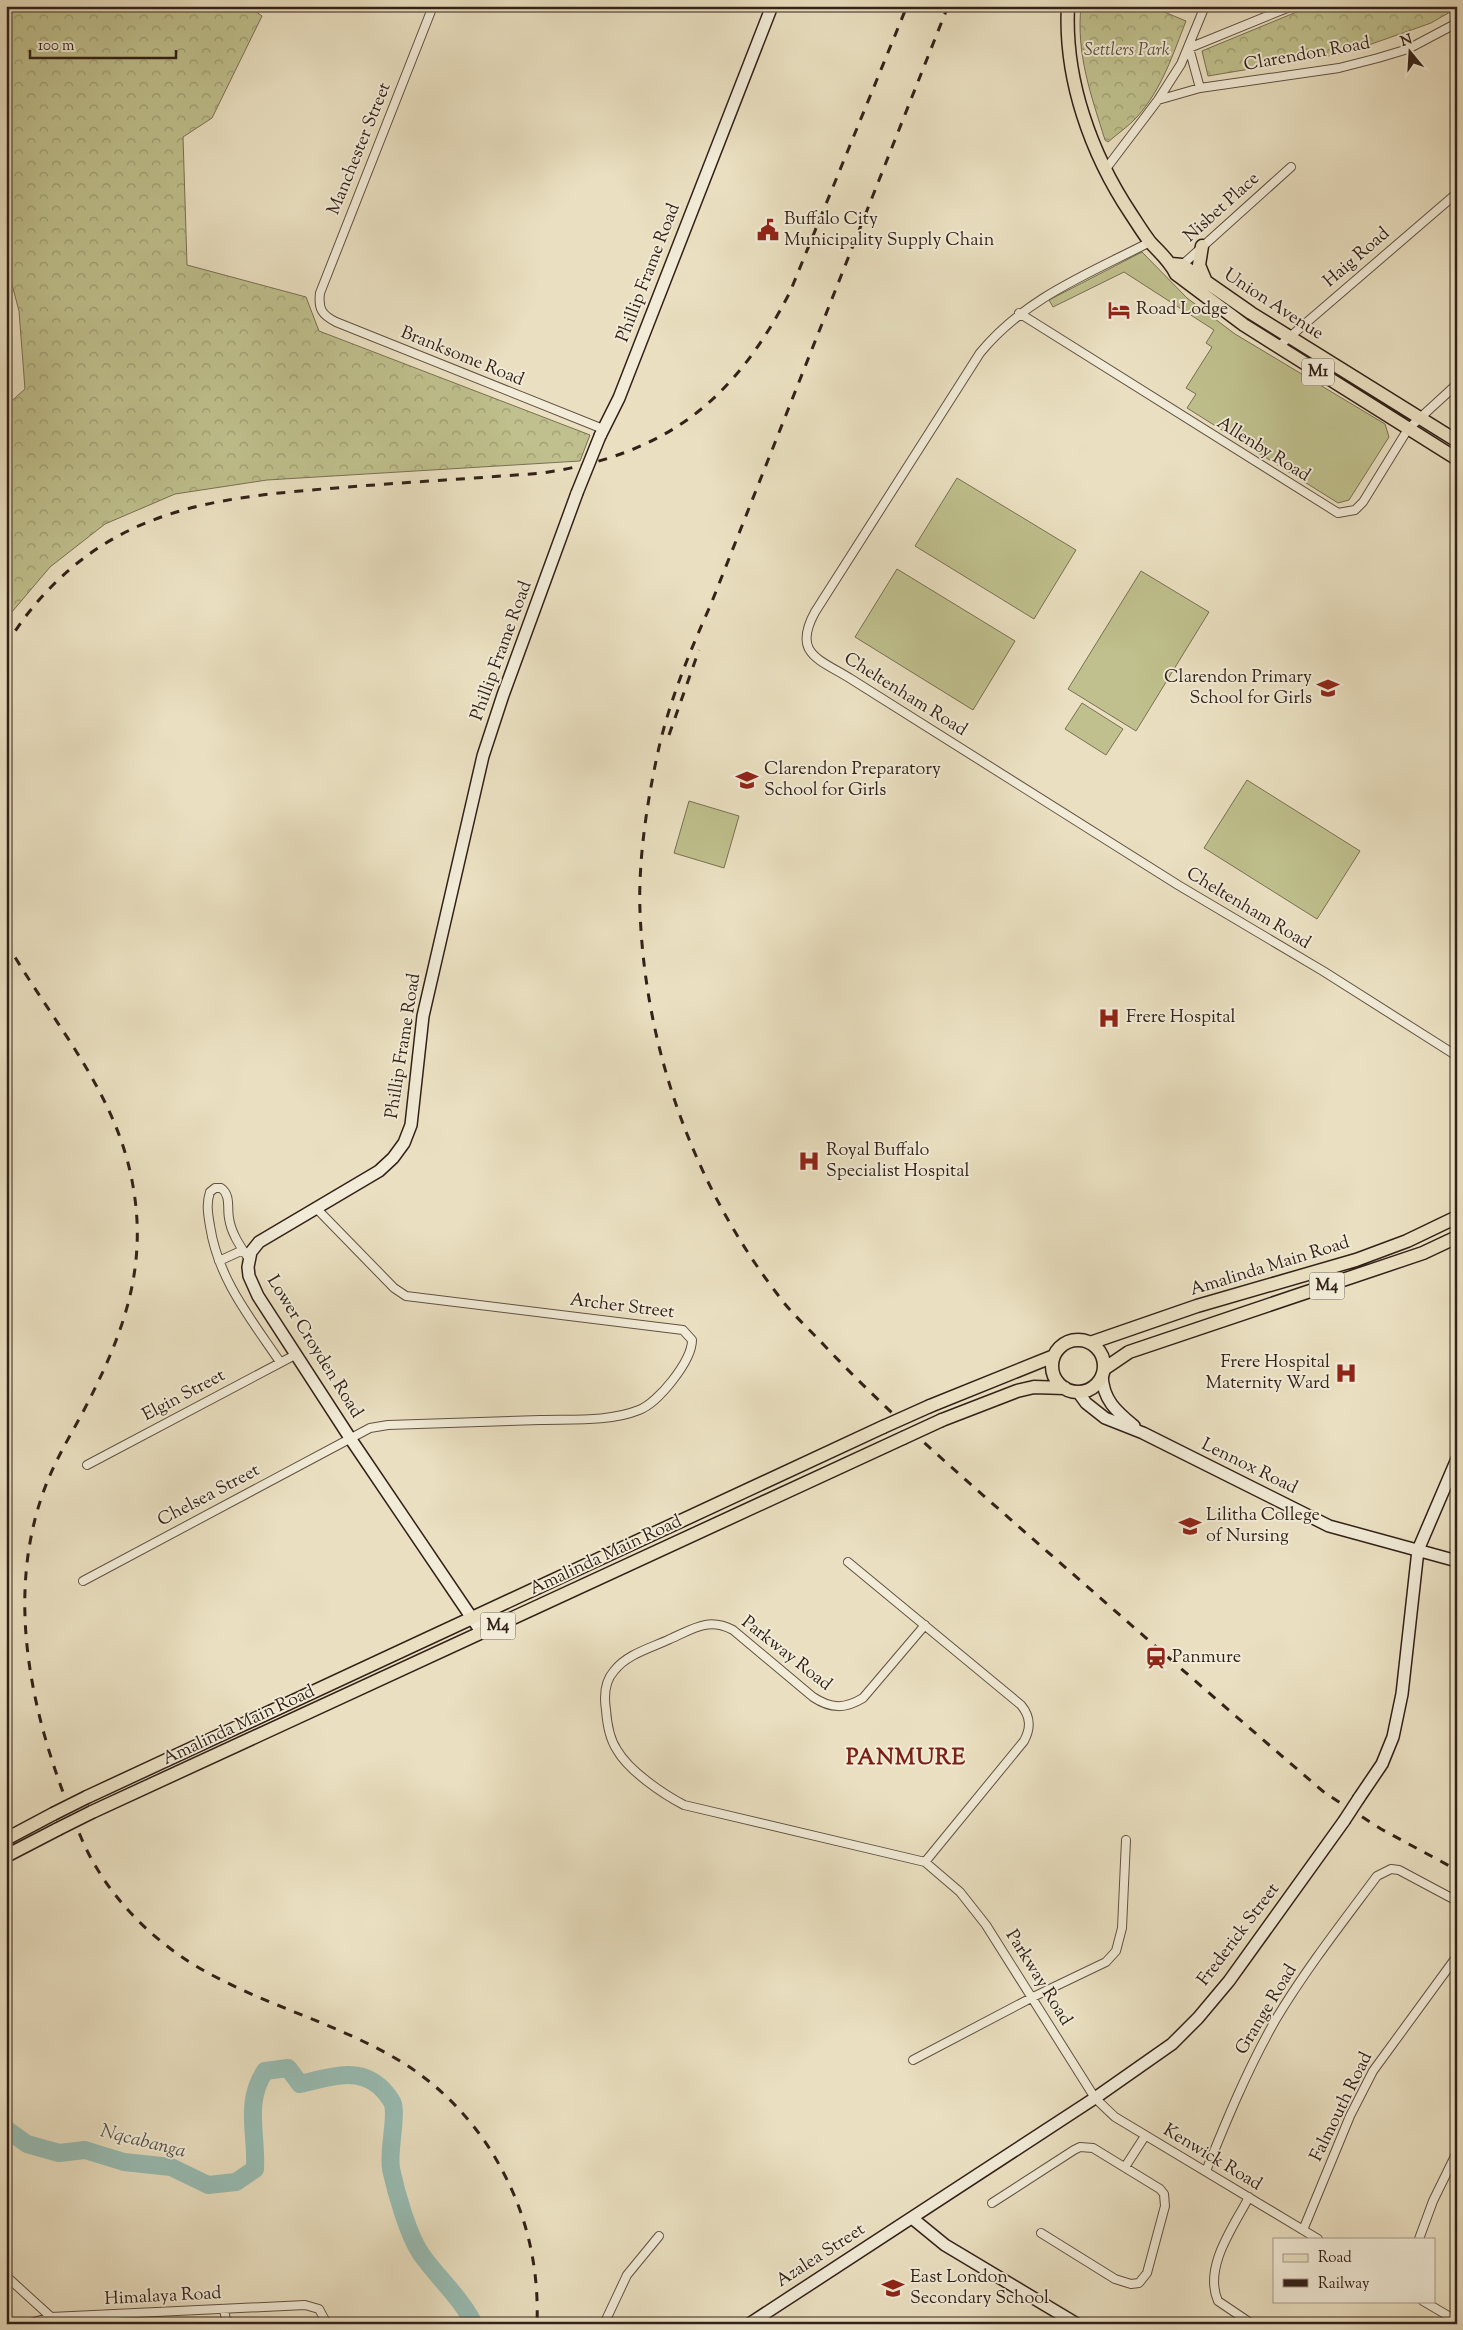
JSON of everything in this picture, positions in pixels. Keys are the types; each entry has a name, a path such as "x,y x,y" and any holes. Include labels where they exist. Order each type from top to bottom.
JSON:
{"main road":[{"name":"Union Avenue","path":"1068,6 1069,38 1075,85 1086,121 1105,170 1116,192 1150,242 1176,268 1244,325 1457,458"},
{"path":"1202,246 1199,265 1207,283"},
{"name":"Union Avenue","path":"1176,268 1207,283 1457,441"},
{"name":"Amalinda Main Road","path":"6,1839 87,1797 883,1427 1054,1356 1058,1349 1073,1340 1090,1343 1197,1306 1356,1260 1407,1241 1457,1217"},
{"name":"Amalinda Main Road","path":"6,1856 92,1812 942,1420 1017,1391 1034,1388 1065,1388 1078,1392 1092,1387 1103,1372 1129,1352 1423,1253 1457,1237"},
{"path":"1090,1343 1101,1354 1103,1372"},
{"path":"1054,1356 1052,1371 1055,1378 1065,1388"}],"street":[{"name":"Manchester Street","path":"319,303 320,293 340,239 433,6"},
{"name":"Phillip Frame Road","path":"246,1254 259,1242 379,1171 393,1158 404,1143 411,1125 423,1016 481,765 503,695 578,493 602,433 619,398 772,6"},
{"path":"1105,170 1158,100 1189,48 1205,6"},
{"path":"1189,48 1292,6"},
{"name":"Clarendon Road","path":"1158,100 1200,88 1339,68 1378,58 1408,49 1457,23"},
{"path":"1189,48 1200,88"},
{"name":"Nisbet Place","path":"1176,268 1291,167"},
{"name":"Haig Road","path":"1278,347 1457,193"},
{"name":"Cheltenham Road","path":"1150,242 1035,302 1019,313 994,336 980,353 815,612 807,627 805,636 811,653 1178,885 1323,971 1457,1056"},
{"name":"Branksome Road","path":"319,303 325,317 602,433"},
{"name":"Allenby Road","path":"1019,313 1338,513 1355,510 1363,502 1408,429 1457,384"},
{"name":"Lower Croyden Road","path":"280,1362 242,1306 226,1279 219,1262 211,1233 207,1208 210,1192 215,1188 221,1188 226,1194 229,1220 246,1254 249,1276 253,1286 295,1355 482,1633"},
{"name":"Archer Street","path":"317,1209 394,1288 406,1296 670,1328 683,1330 692,1340 692,1346 685,1362 666,1388 651,1402 636,1411 590,1419 379,1426 350,1438"},
{"path":"219,1262 246,1254"},
{"name":"Elgin Street","path":"87,1465 295,1355"},
{"name":"Lennox Road","path":"1103,1372 1102,1388 1106,1398 1122,1416 1143,1433"},
{"name":"Lennox Road","path":"1078,1392 1095,1411 1329,1526 1457,1561"},
{"name":"Chelsea Street","path":"83,1581 350,1438"},
{"name":"Frederick Street","path":"912,2218 1095,2098 1172,2044 1198,2018 1249,1954 1344,1821 1382,1764 1398,1718 1418,1550 1457,1459"},
{"path":"848,1562 1021,1705 1028,1717 1029,1724 1024,1741 925,1862"},
{"name":"Parkway Road","path":"925,1625 863,1698 844,1707 828,1706 813,1697 733,1630 718,1623 701,1625 628,1658 613,1671 608,1679 605,1699 608,1728 617,1750 639,1774 674,1800 694,1808 925,1862 948,1880 972,1907 1033,1997 1095,2098"},
{"path":"913,2060 1033,1997 1106,1962 1116,1951 1122,1928 1126,1840"},
{"name":"Grange Road","path":"1206,2171 1236,2096 1277,2018 1308,1970 1376,1876 1384,1871 1399,1870 1457,1901"},
{"name":"Falmouth Road","path":"1303,2230 1337,2145 1374,2071 1457,1956"},
{"name":"Kenwick Road","path":"1095,2098 1115,2117 1145,2136 1316,2238"},
{"path":"1125,2167 1145,2136"},
{"path":"992,2203 1080,2147 1093,2148 1125,2167 1160,2189 1165,2199 1165,2206 1147,2274 1139,2283 1131,2284 1115,2279 1041,2233"},
{"path":"1419,2238 1433,2201 1457,2152"},
{"path":"1249,2197 1224,2246 1213,2285 1218,2301 1252,2324"},
{"path":"912,2218 945,2244 1077,2324"},
{"name":"Azalea Street","path":"749,2324 912,2218"},
{"path":"604,2324 627,2275 659,2236"},
{"path":"6,2276 51,2317"},
{"path":"1425,2302 1457,2321"},
{"name":"Himalaya Road","path":"27,2324 51,2317 314,2306 323,2313 327,2324"},
{"path":"224,2310 228,2324"}],"green space":[{"path":"6,6 248,6 262,16 212,118 183,137 187,265 306,297 319,331 590,435 580,461 267,480 175,494 105,524 50,567 6,619 6,406 25,389 19,311 6,262"},
{"name":"Settlers Park","path":"1081,6 1150,6 1186,21 1166,71 1146,106 1134,120 1108,142 1105,140 1086,74 1081,41"},
{"name":"Settlers Park","path":"1311,6 1457,6 1457,8 1431,23 1346,53 1208,76 1202,51"},
{"path":"1142,252 1187,298 1235,334 1385,424 1389,437 1349,500 1338,503 1187,408 1196,394 1186,388 1212,347 1206,343 1214,330 1124,272 1053,307 1049,300"},
{"path":"957,478 1076,550 1034,619 915,546"},
{"path":"897,569 1015,641 973,710 855,637"},
{"path":"1141,571 1209,612 1136,731 1068,689"},
{"path":"1082,703 1123,729 1106,755 1065,729"},
{"path":"1247,780 1360,851 1317,919 1204,848"},
{"path":"689,801 739,816 724,868 674,853"}],"waterway":[{"name":"Nqcabanga","path":"6,2129 27,2144 59,2153 85,2150 124,2162 171,2167 208,2185 236,2182 255,2169 253,2107 255,2095 265,2071 288,2068 300,2084 341,2075 361,2076 379,2086 393,2104 391,2169 399,2201 416,2246 463,2305 474,2324"}],"railway":[{"path":"6,646 22,621 55,583 87,556 120,535 155,519 191,508 267,494 543,473 587,464 626,452 661,436 692,416 720,392 745,364 790,292 907,6"},
{"path":"948,6 711,604 689,655 676,689 660,743 642,848 640,911 644,963 652,1014 664,1064 679,1114 699,1162 722,1208 748,1253 788,1308 846,1368 894,1415 968,1482 1325,1793 1381,1829 1457,1870"},
{"path":"669,735 699,650"},
{"path":"6,942 81,1059 113,1119 125,1152 133,1186 137,1217 134,1275 120,1329 98,1383 47,1482 31,1536 26,1579 25,1623 30,1667 38,1710 64,1795 90,1857 103,1877 133,1915 169,1948 189,1962 233,1986 330,2026 400,2061 416,2071 445,2095 471,2123 493,2154 519,2207 534,2264 537,2324"}],"place":[{"name":"Buffalo City Municipality Supply Chain","path":"768,230"},
{"name":"Road Lodge","path":"1119,310"},
{"name":"Clarendon Primary School for Girls","path":"1328,688"},
{"name":"Clarendon Preparatory School for Girls","path":"747,780"},
{"name":"Frere Hospital","path":"1109,1018"},
{"name":"Royal Buffalo Specialist Hospital","path":"809,1161"},
{"name":"Frere Hospital Maternity Ward","path":"1346,1373"},
{"name":"Lilitha College of Nursing","path":"1190,1526"},
{"name":"Panmure","path":"1156,1658"},
{"name":"East London Secondary School","path":"893,2288"}],"district":[{"name":"PANMURE","path":"906,1759"}]}
